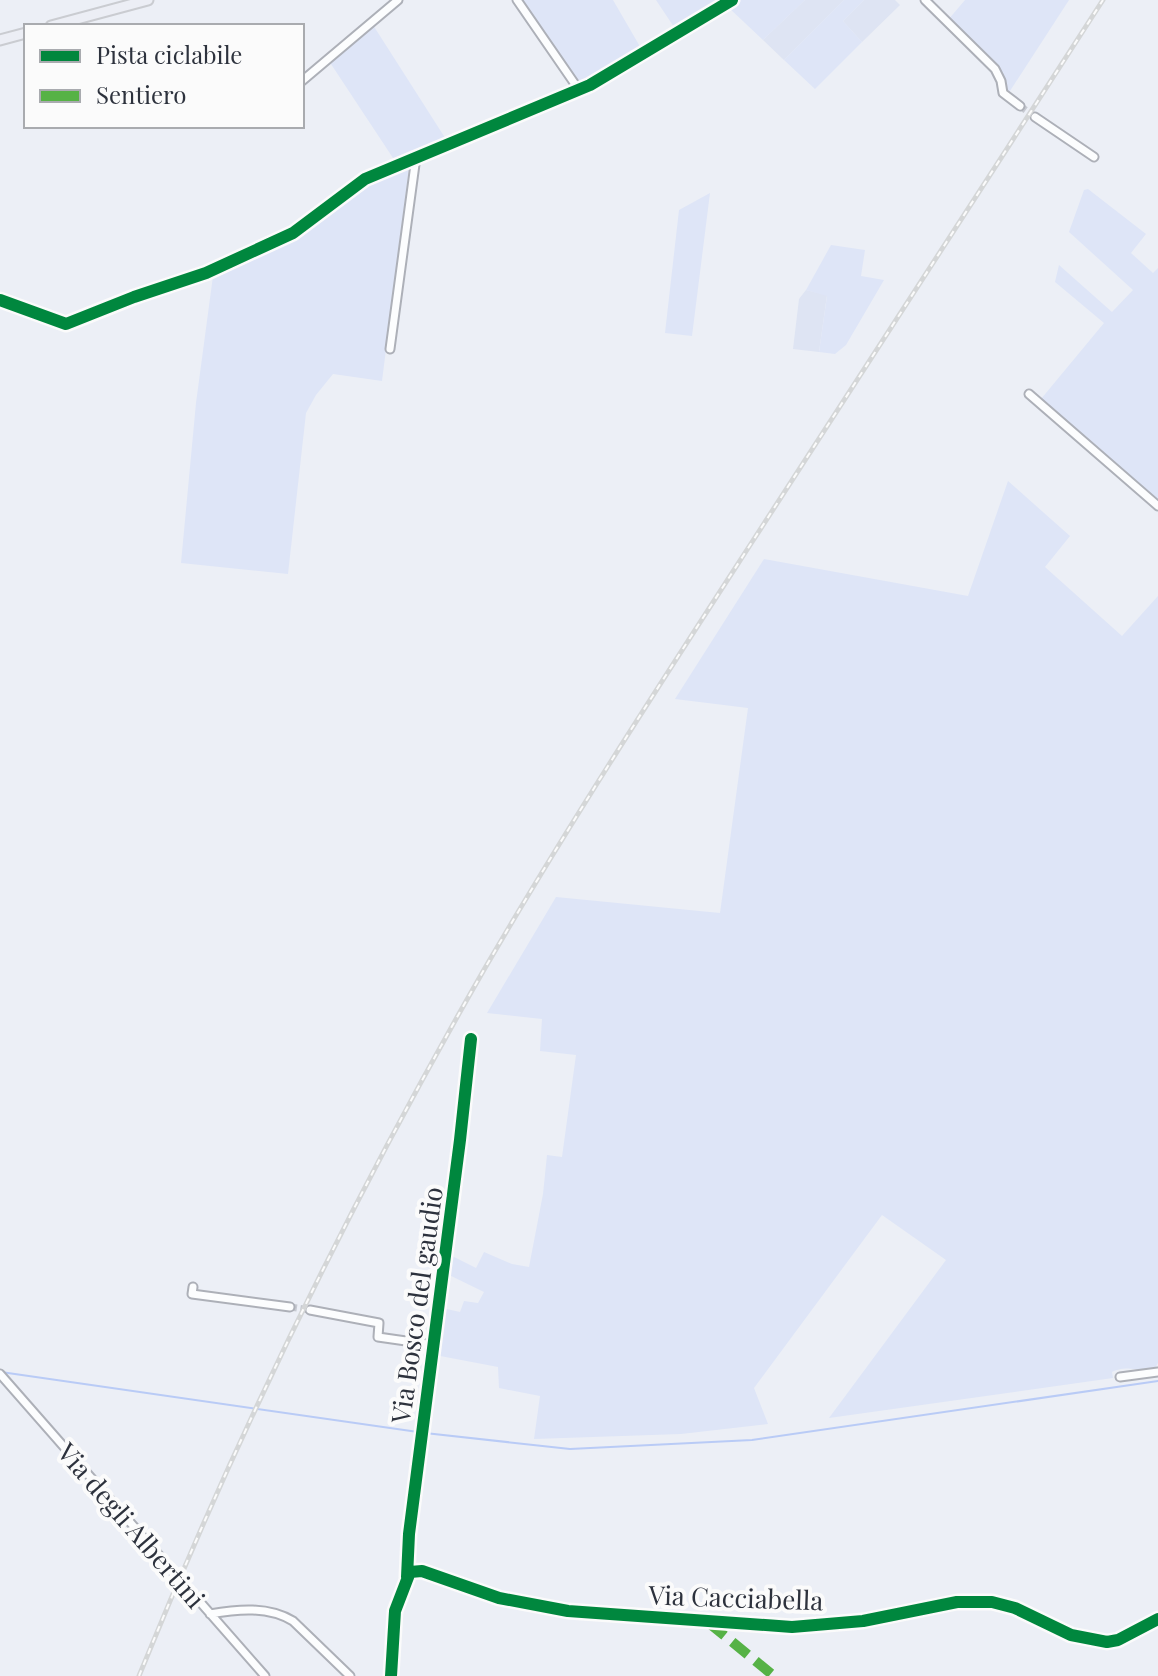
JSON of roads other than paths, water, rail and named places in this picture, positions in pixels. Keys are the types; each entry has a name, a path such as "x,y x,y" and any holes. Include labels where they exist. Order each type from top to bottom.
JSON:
{"main road":[{"path":"58,24 148,0"},
{"path":"0,40 24,34"}],"street":[{"path":"304,79 398,0"},
{"path":"517,0 579,90"},
{"path":"0,300 59,324 74,322 134,297 206,273 293,233 348,190 416,157 579,90 732,0"},
{"path":"925,0 995,69 1003,93 1020,106"},
{"path":"1035,117 1094,157"},
{"path":"390,349 416,157"},
{"path":"1029,394 1158,506"},
{"name":"Via Bosco del gaudio","path":"407,1577 409,1534 471,1039"},
{"path":"193,1287 192,1294 290,1307"},
{"path":"310,1310 379,1323 378,1337 434,1345"},
{"path":"1120,1377 1158,1372"},
{"name":"Via degli Albertini","path":"1,1376 265,1676"},
{"name":"Via Cacciabella","path":"407,1577 410,1572 422,1571 499,1598 568,1611 792,1627 863,1621 957,1602 992,1602 1015,1608 1071,1635 1107,1642 1118,1640 1158,1619"},
{"path":"391,1676 395,1611 407,1577"},
{"path":"210,1614 246,1609 285,1616 350,1676"}],"waterway":[{"path":"1,1372 418,1432"},
{"path":"425,1433 570,1449 752,1440 1158,1381"}],"tunnel":[{"path":"1020,106 1035,117"},
{"path":"290,1307 310,1310"}],"railway":[{"path":"139,1676 216,1494 300,1316 390,1140 485,968 651,699 1103,0"}]}
